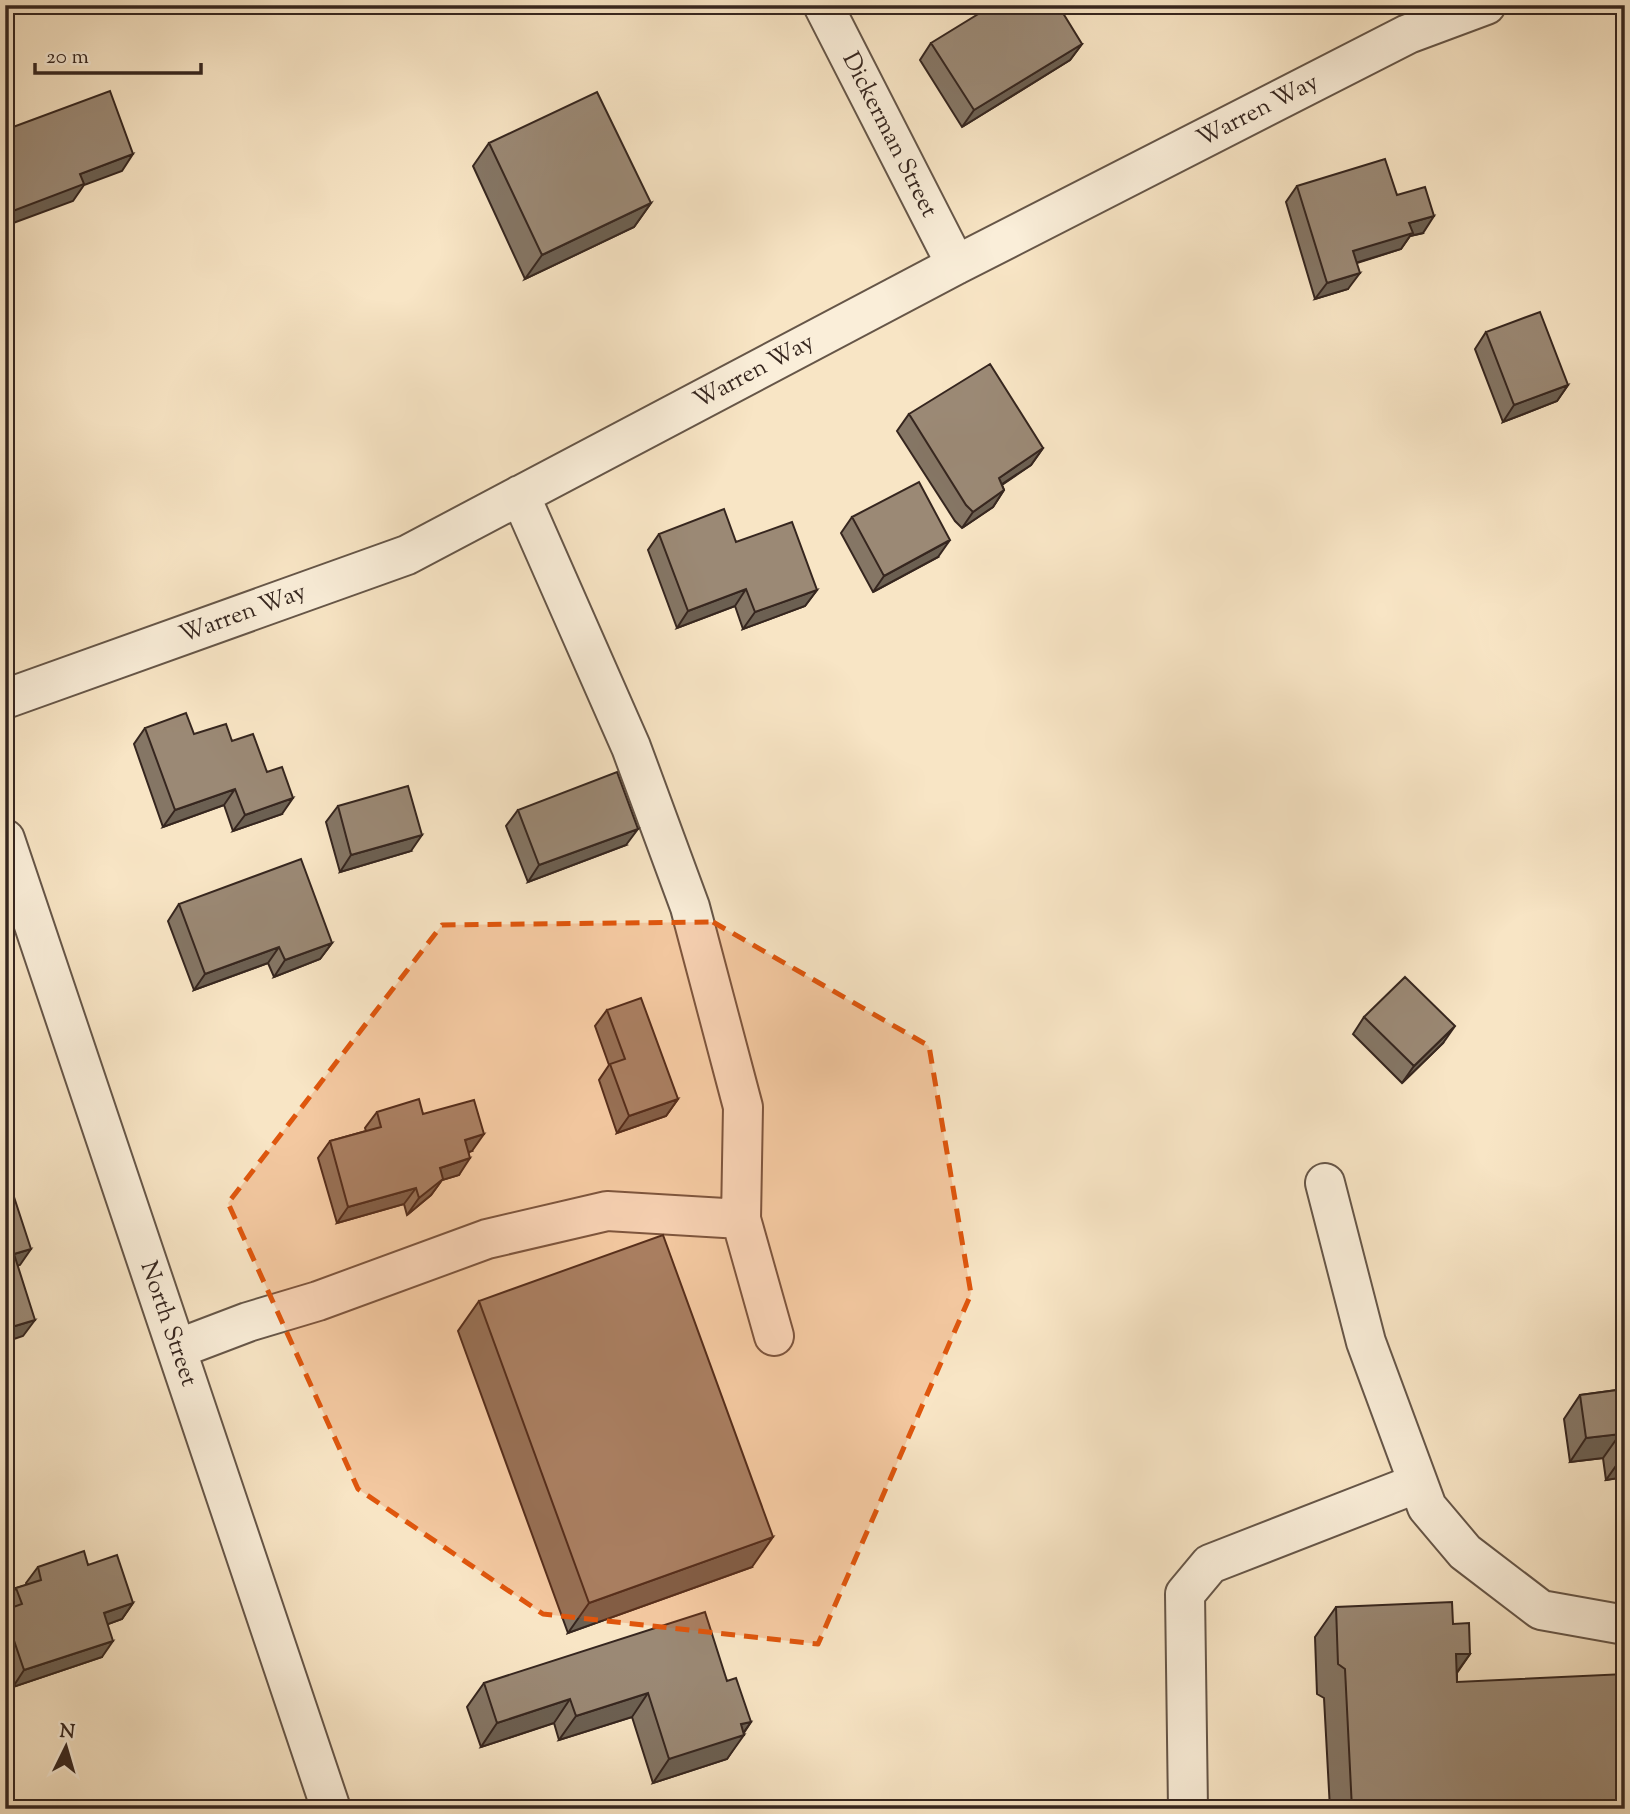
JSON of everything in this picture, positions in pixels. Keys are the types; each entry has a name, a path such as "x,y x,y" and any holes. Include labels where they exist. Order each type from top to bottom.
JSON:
{"street":[{"name":"Dickerman Street","path":"823,5 956,265"},
{"name":"Warren Way","path":"5,699 407,555 956,265 1408,34 1486,5"},
{"path":"520,495 631,747 690,907 743,1107 741,1219 774,1336"},
{"name":"North Street","path":"5,839 331,1809"},
{"path":"1325,1183 1366,1342 1427,1507 1465,1552 1541,1610 1625,1625"},
{"path":"177,1349 487,1239 607,1211 741,1219"},
{"path":"1188,1809 1185,1594 1210,1564 1418,1483"}],"highlighted area":[{"path":"713,922 929,1046 971,1294 818,1644 543,1614 358,1489 228,1203 442,925"}],"building":[{"path":"993,5 1058,5 1082,44 974,110 931,43"},
{"path":"110,91 133,154 80,174 84,184 5,214 5,130"},
{"path":"597,92 651,203 542,255 489,143"},
{"path":"1385,159 1397,195 1425,187 1434,216 1409,223 1413,233 1353,251 1360,273 1327,283 1297,186"},
{"path":"1540,312 1568,385 1514,405 1486,332"},
{"path":"990,364 1043,448 999,478 1004,490 973,512 909,414"},
{"path":"919,482 950,540 884,576 852,517"},
{"path":"724,509 736,542 792,522 817,590 755,612 746,589 688,611 659,534"},
{"path":"186,713 194,734 226,724 232,741 253,734 267,772 282,767 293,798 245,815 235,789 175,810 145,728"},
{"path":"617,772 638,829 539,865 518,810"},
{"path":"408,786 422,835 351,855 338,806"},
{"path":"301,859 332,943 285,960 279,947 205,974 179,904"},
{"path":"1405,977 1455,1026 1414,1066 1364,1017"},
{"path":"641,998 678,1099 629,1116 610,1064 625,1059 607,1010"},
{"path":"419,1099 423,1114 474,1100 484,1134 465,1140 470,1158 440,1168 443,1179 419,1198 416,1188 348,1207 330,1141 381,1127 377,1112"},
{"path":"14,1197 31,1249 14,1254 35,1320 5,1329 5,1200"},
{"path":"663,1235 773,1537 589,1603 479,1301"},
{"path":"1625,1389 1623,1456 1620,1434 1586,1438 1580,1395"},
{"path":"84,1551 88,1565 117,1555 133,1603 104,1613 113,1641 24,1670 5,1614 5,1610 22,1604 16,1588 41,1580 38,1567"},
{"path":"1452,1602 1453,1624 1469,1623 1470,1654 1456,1654 1457,1682 1625,1674 1625,1800 1467,1809 1352,1809 1345,1669 1338,1664 1336,1607"},
{"path":"705,1612 727,1681 736,1678 751,1722 741,1724 744,1735 669,1759 648,1693 576,1716 570,1699 497,1723 484,1683"}]}
